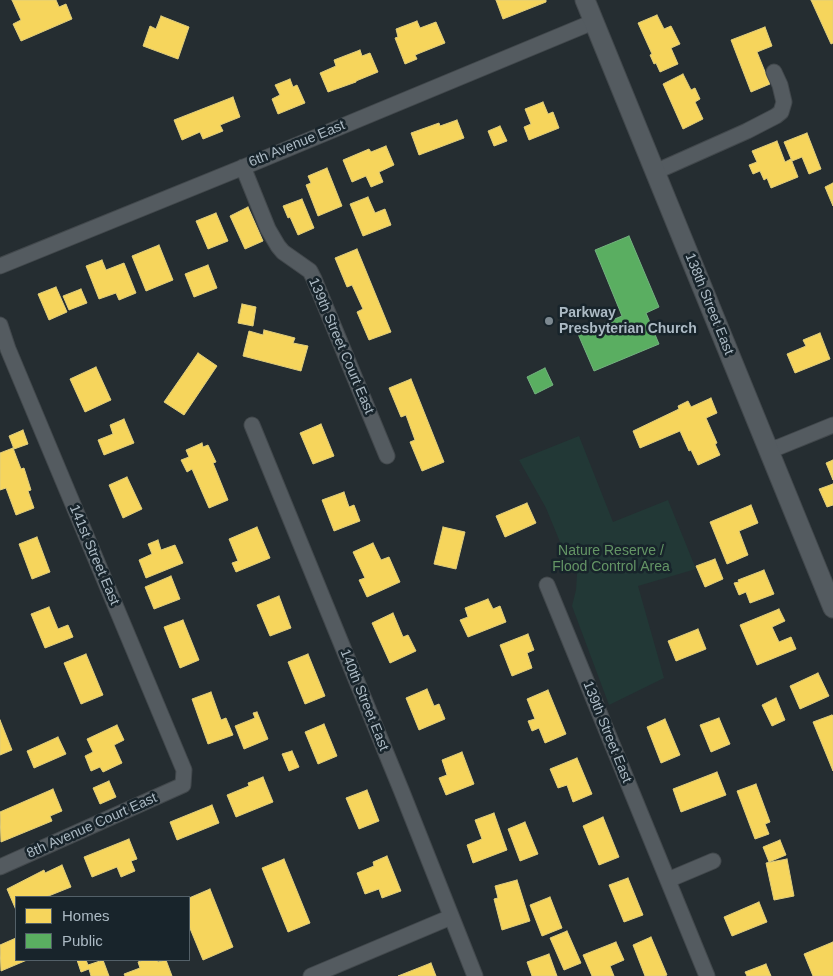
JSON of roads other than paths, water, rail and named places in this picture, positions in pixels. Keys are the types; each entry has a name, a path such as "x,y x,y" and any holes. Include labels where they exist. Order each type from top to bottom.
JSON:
{"street":[{"name":"138th Street East","path":"585,0 833,608"},
{"name":"6th Avenue East","path":"0,266 593,22"},
{"path":"655,172 747,131 781,112 784,102 783,95 774,72"},
{"name":"139th Street Court East","path":"243,167 268,230 278,246 283,252 310,271 314,279 387,456"},
{"name":"141st Street East","path":"0,325 182,765 183,785"},
{"name":"140th Street East","path":"252,425 475,976"},
{"path":"768,449 779,447 833,425"},
{"name":"139th Street East","path":"547,584 707,976"},
{"name":"8th Avenue Court East","path":"0,867 183,785"},
{"path":"668,880 713,861"},
{"path":"311,976 451,917"}],"place":[{"name":"Parkway Presbyterian Church","path":"549,321"}],"park label":[{"name":"Nature Reserve / Flood Control Area","path":"611,560"}]}
